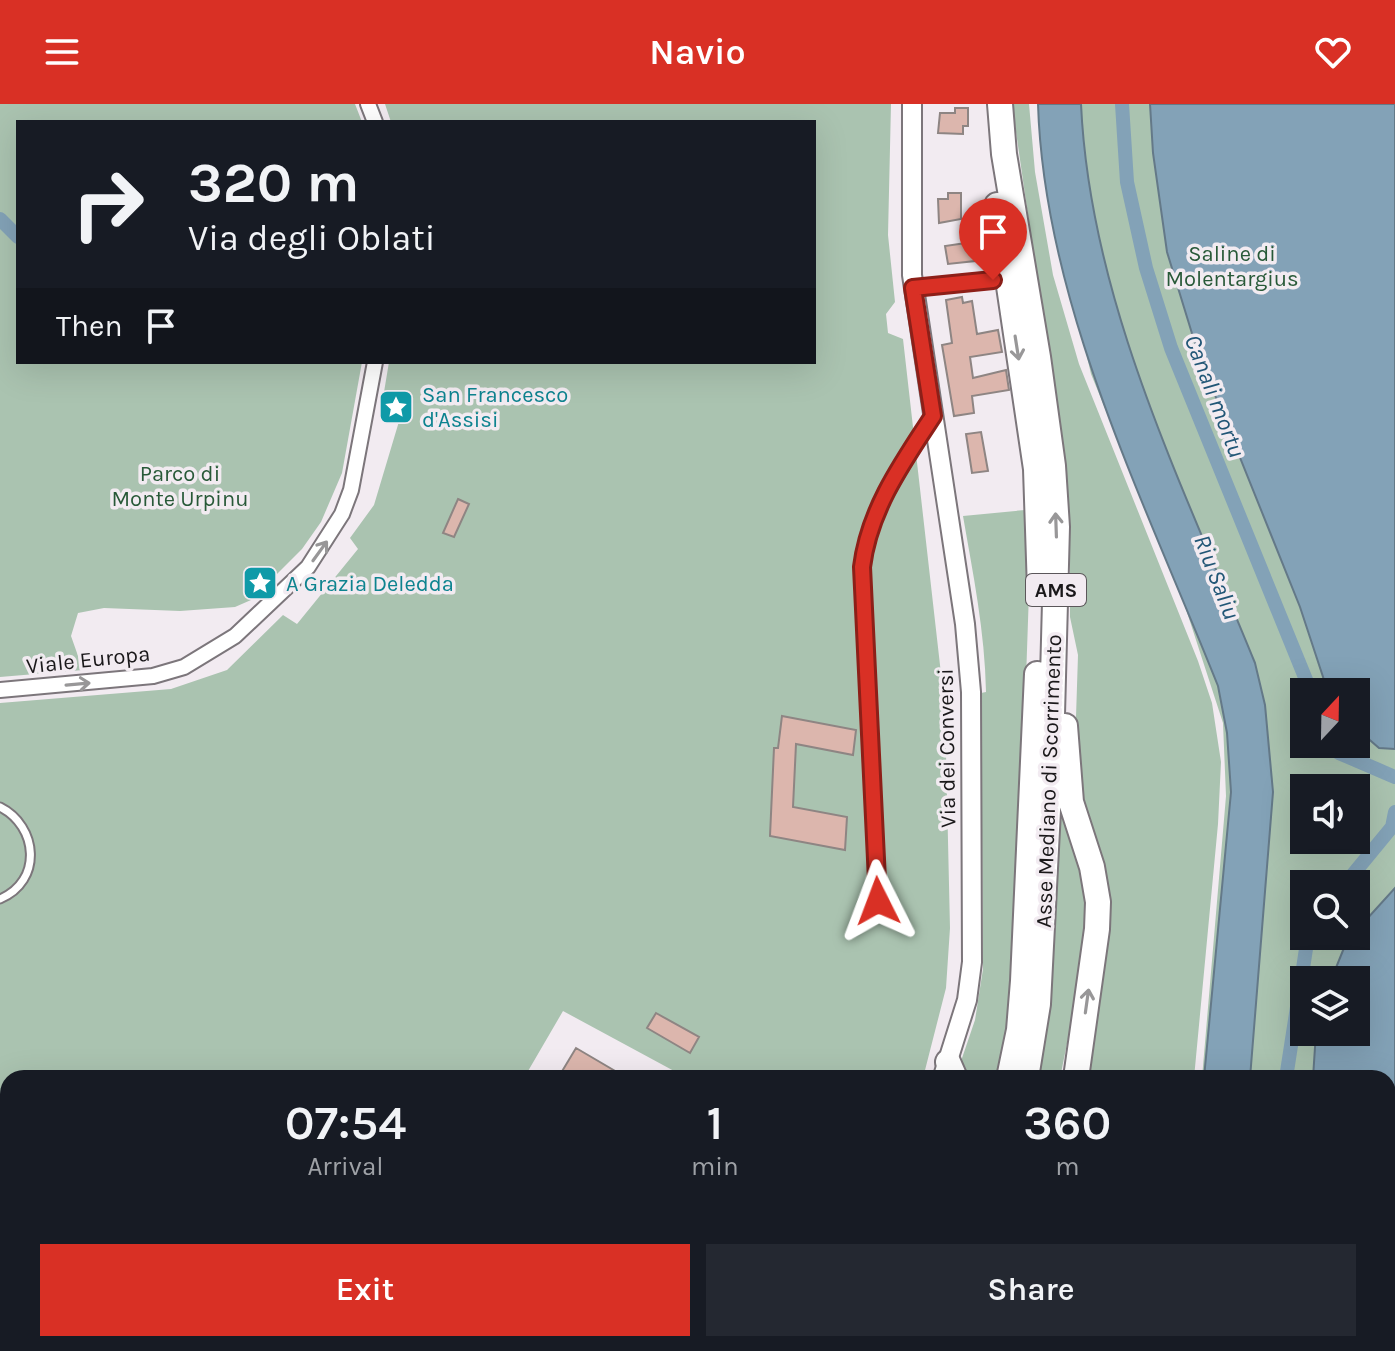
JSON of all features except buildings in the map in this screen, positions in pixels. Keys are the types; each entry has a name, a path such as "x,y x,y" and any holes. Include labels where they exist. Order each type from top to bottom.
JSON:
{"highway":[{"name":"Asse Mediano di Scorrimento","path":"983,104 1036,469 1040,573 1023,981 1019,1030 1011,1070"},
{"name":"Asse Mediano di Scorrimento","path":"1000,104 1004,154 1053,466 1057,527 1053,690 1038,1004 1027,1070"},
{"path":"1053,690 1063,701 1071,802 1092,867 1098,902 1077,1070"}],"street":[{"name":"Via dei Conversi","path":"912,104 913,288 965,624 971,692 972,962 967,1000 950,1070"},
{"path":"913,288 993,280"},
{"name":"Viale Europa","path":"0,690 153,676 184,667 235,636 308,567 342,514 351,490 374,364"},
{"path":"878,901 862,567 865,544 878,510 911,448 933,416"}],"lane":[{"path":"0,807 12,813 23,826 30,842 31,859 27,874 18,888 0,899"}],"green space":[{"name":"Parco di Monte Urpinu","path":"0,104 355,104 361,120 16,120 16,364 362,364 342,473 321,522 302,549 251,600 235,607 180,611 104,608 78,613 71,636 83,670 0,677"},
{"path":"385,104 891,104 888,235 895,302 886,314 888,333 903,339 945,709 950,928 946,988 925,1070 672,1070 563,1011 529,1070 0,1070 0,703 171,689 227,670 283,615 297,624 358,549 350,538 374,505 406,398 384,392 389,364 816,364 816,120 390,120"},
{"path":"1012,104 1029,104 1035,172 1053,275 1079,364 1212,703 1221,762 1195,1070 1086,1070 1092,1035 1085,823 1075,748 1078,655 1070,617 1070,547 1064,466"},
{"name":"Saline di Molentargius","path":"1038,104 1395,104 1395,1070 1203,1070 1226,796 1223,723 1183,600 1091,374 1062,250"},
{"path":"1025,510 1029,592 1024,737 1006,1044 1000,1070 962,1070 960,1064 975,1020 983,969 981,693 986,692 981,625 963,516"},
{"path":"1060,788 1090,889 1085,955 1062,1070 1035,1070"}],"water":[{"name":"Riu Saliu","path":"1038,104 1081,104 1088,177 1102,249 1121,320 1170,459 1255,663 1265,705 1273,792 1251,1070 1205,1070 1231,792 1227,733 1218,686 1103,401 1078,328 1058,253 1044,179"},
{"path":"1150,104 1395,104 1395,749 1379,748 1370,740 1370,678 1323,678 1300,607 1198,353 1167,252 1153,153"},
{"path":"1395,888 1395,1070 1314,1070 1315,1046 1370,1046 1370,966 1337,966 1343,950 1370,950 1370,916"}],"waterway":[{"name":"Canali mortu","path":"1122,104 1127,182 1146,268 1171,348 1305,678"},
{"path":"0,219 16,235"},
{"name":"Canali mortu","path":"1351,758 1395,777"},
{"name":"Canali mortu","path":"1357,870 1392,827 1395,812"},
{"name":"Canali mortu","path":"1287,1070 1306,950"}],"place":[{"name":"San Francesco d'Assisi","path":"396,407"},
{"name":"A Grazia Deledda","path":"260,583"}],"route":[{"path":"878,901 862,567 865,544 878,510 911,448 933,416 913,288 993,280"}]}
